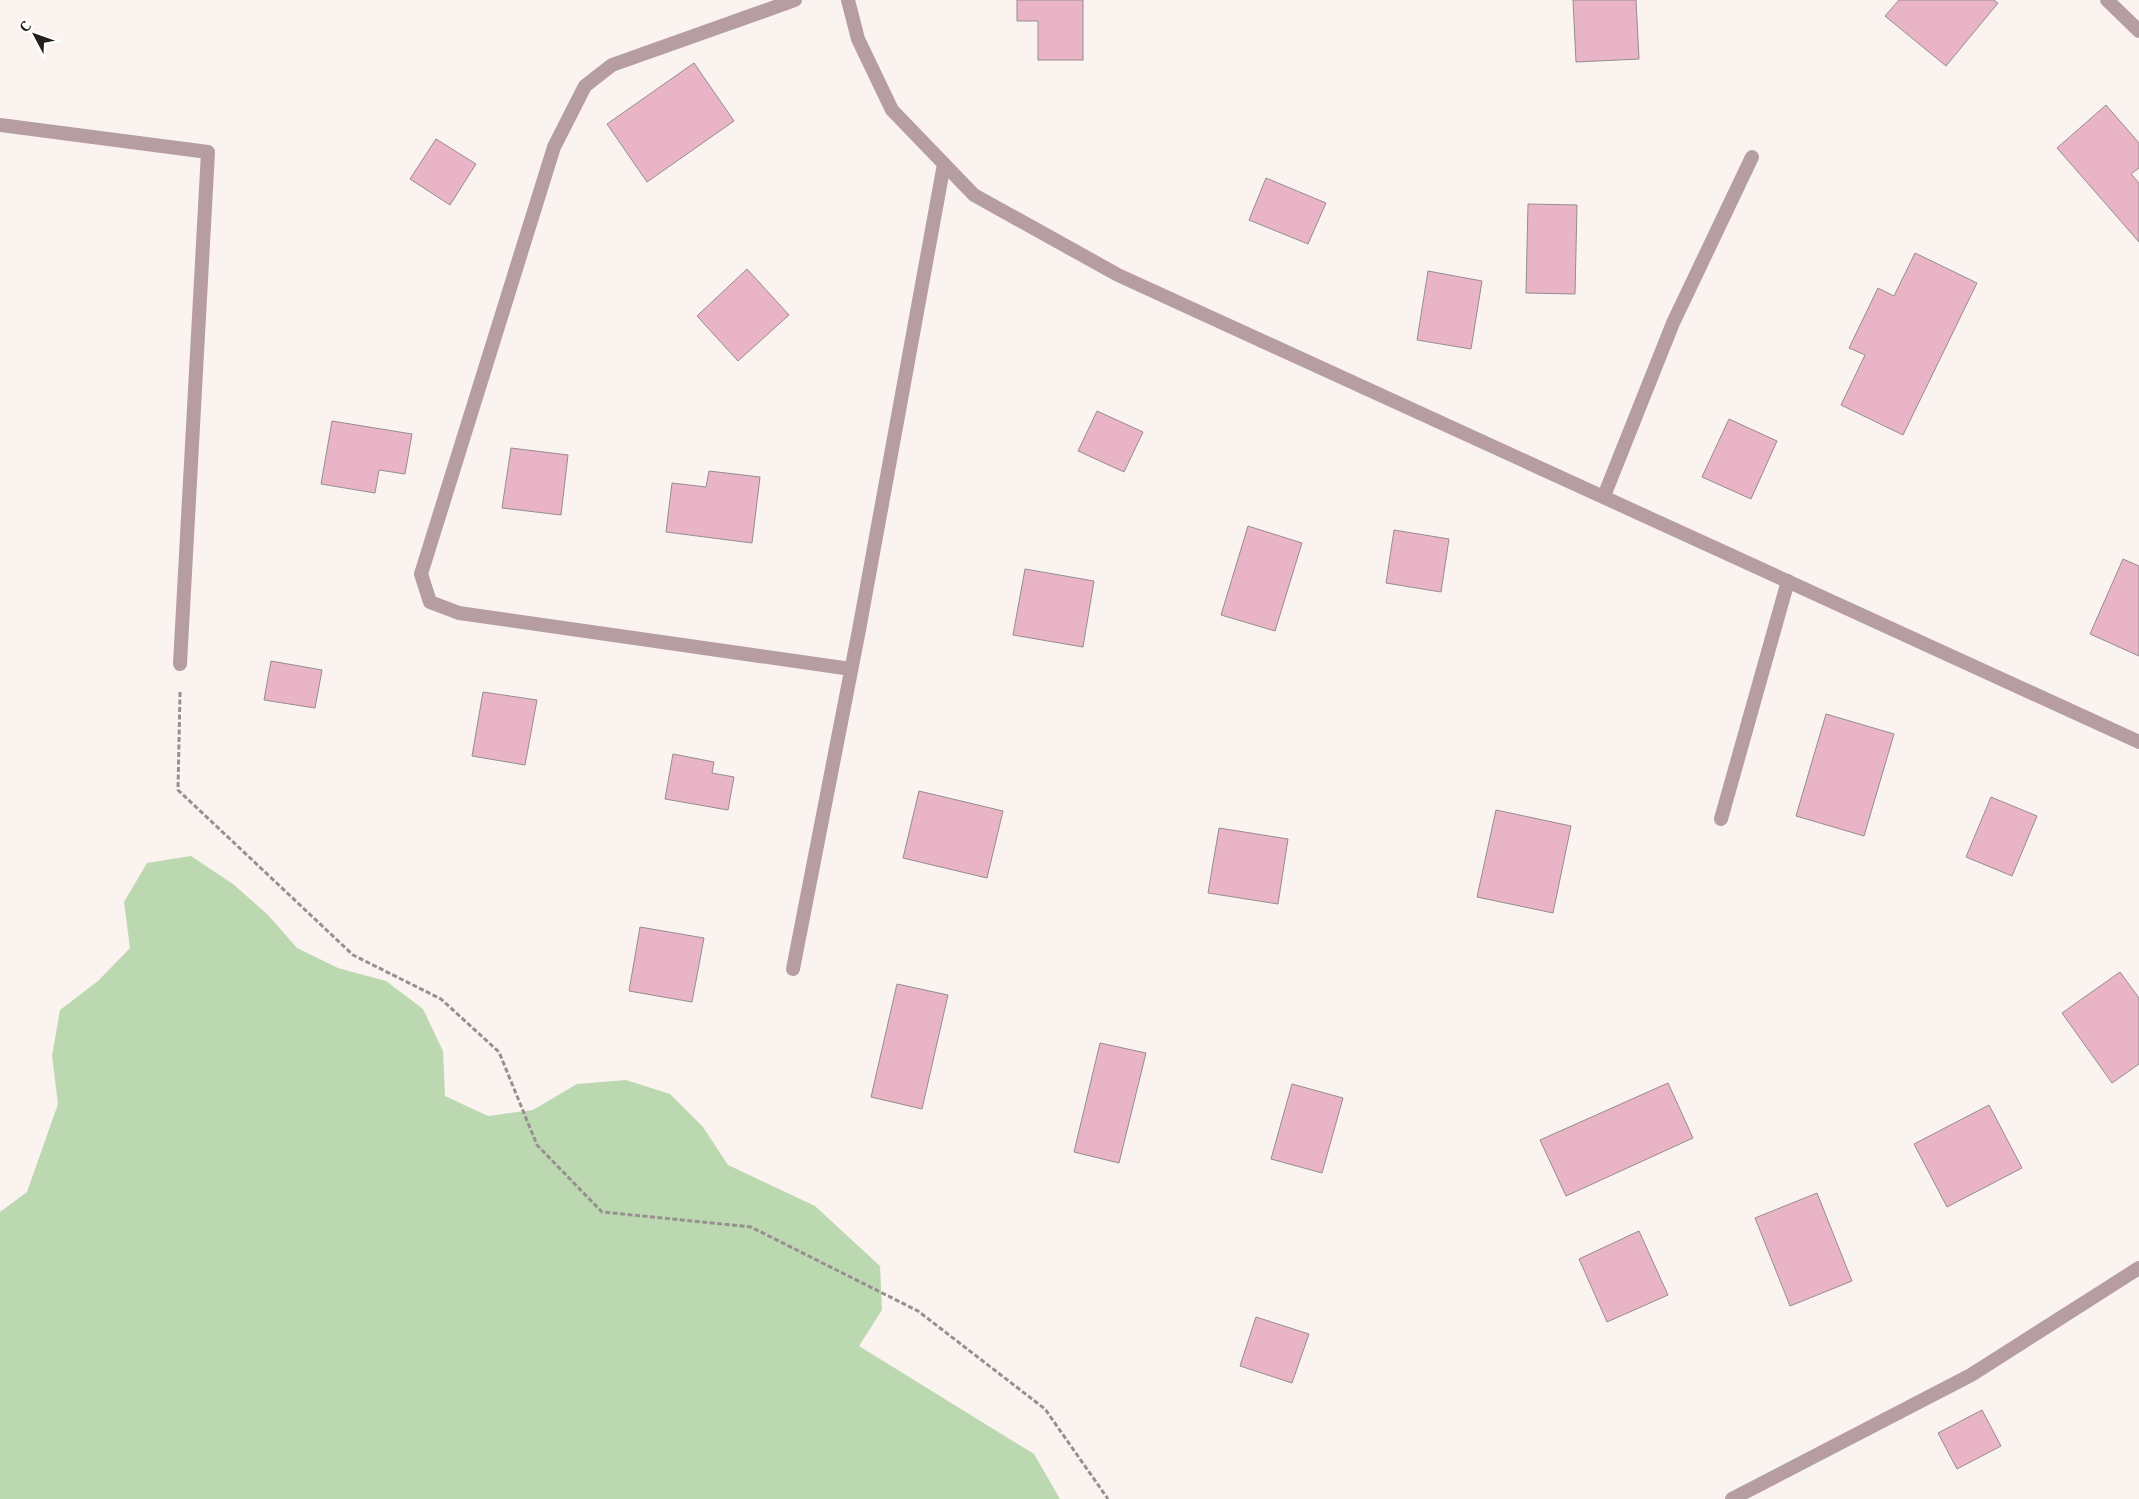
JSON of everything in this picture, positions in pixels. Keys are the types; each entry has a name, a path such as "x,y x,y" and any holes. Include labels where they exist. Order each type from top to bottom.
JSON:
{"street":[{"path":"795,0 612,64 585,86 554,147 421,574 430,602 459,614 851,669"},
{"path":"848,0 858,39 892,110 974,195 1118,274 2139,742"},
{"path":"2107,0 2139,31"},
{"path":"0,125 208,152 180,664"},
{"path":"1604,496 1674,323 1752,157"},
{"path":"793,969 851,669 944,164"},
{"path":"1721,819 1788,581"},
{"path":"1732,1499 1971,1375 2139,1268"}],"path":[{"path":"180,664 178,790 352,955 441,999 499,1052 537,1145 602,1212 751,1227 918,1312 1045,1409 1108,1499"}],"green space":[{"path":"191,856 233,884 268,915 297,948 338,968 386,981 423,1009 443,1051 445,1096 488,1116 533,1110 577,1084 626,1080 670,1094 703,1127 728,1165 815,1206 880,1266 882,1310 859,1346 1034,1454 1060,1499 0,1499 0,1212 27,1192 58,1104 52,1056 60,1010 98,981 130,948 124,902 147,863"}],"building":[{"path":"1017,0 1083,0 1083,60 1038,60 1038,21 1017,21"},
{"path":"1573,0 1636,0 1639,59 1576,62"},
{"path":"1899,0 1994,0 1998,3 1946,66 1885,16"},
{"path":"694,63 734,121 647,182 607,124"},
{"path":"2106,105 2139,143 2139,168 2131,174 2139,183 2139,242 2057,148"},
{"path":"436,139 476,164 450,205 410,179"},
{"path":"1266,178 1326,203 1308,244 1249,220"},
{"path":"1528,204 1577,205 1575,294 1526,293"},
{"path":"1915,253 1977,283 1903,435 1841,405 1865,355 1849,348 1878,288 1894,296"},
{"path":"747,269 789,315 738,361 697,316"},
{"path":"1428,271 1482,281 1471,349 1417,340"},
{"path":"1097,411 1143,432 1124,472 1078,451"},
{"path":"1729,419 1777,441 1751,499 1702,477"},
{"path":"332,421 412,434 405,474 379,470 375,493 321,484"},
{"path":"511,448 568,455 561,515 502,508"},
{"path":"709,471 760,477 752,543 666,532 672,483 706,487"},
{"path":"1248,526 1302,543 1275,631 1221,615"},
{"path":"1394,530 1449,539 1441,592 1386,583"},
{"path":"2123,559 2139,566 2139,656 2090,634"},
{"path":"1025,569 1094,581 1083,647 1013,635"},
{"path":"271,661 322,670 315,708 264,700"},
{"path":"483,692 537,700 525,765 472,756"},
{"path":"1826,714 1894,734 1864,836 1796,816"},
{"path":"673,754 714,762 712,773 734,777 728,810 665,799"},
{"path":"919,791 1003,811 987,878 903,858"},
{"path":"1991,797 2037,816 2012,876 1966,857"},
{"path":"1496,810 1571,826 1553,913 1477,897"},
{"path":"1219,828 1288,839 1278,904 1208,893"},
{"path":"640,927 704,938 692,1002 629,991"},
{"path":"2120,972 2139,998 2139,1064 2112,1083 2062,1013"},
{"path":"897,984 948,995 922,1109 871,1097"},
{"path":"1100,1043 1146,1053 1119,1163 1074,1152"},
{"path":"1668,1083 1693,1138 1566,1196 1540,1140"},
{"path":"1292,1084 1343,1098 1322,1173 1271,1159"},
{"path":"1989,1105 2022,1168 1947,1207 1914,1144"},
{"path":"1817,1193 1852,1281 1790,1306 1755,1218"},
{"path":"1639,1231 1668,1295 1607,1322 1579,1259"},
{"path":"1256,1317 1309,1334 1292,1383 1240,1366"},
{"path":"1982,1410 2001,1446 1957,1469 1938,1433"}]}
